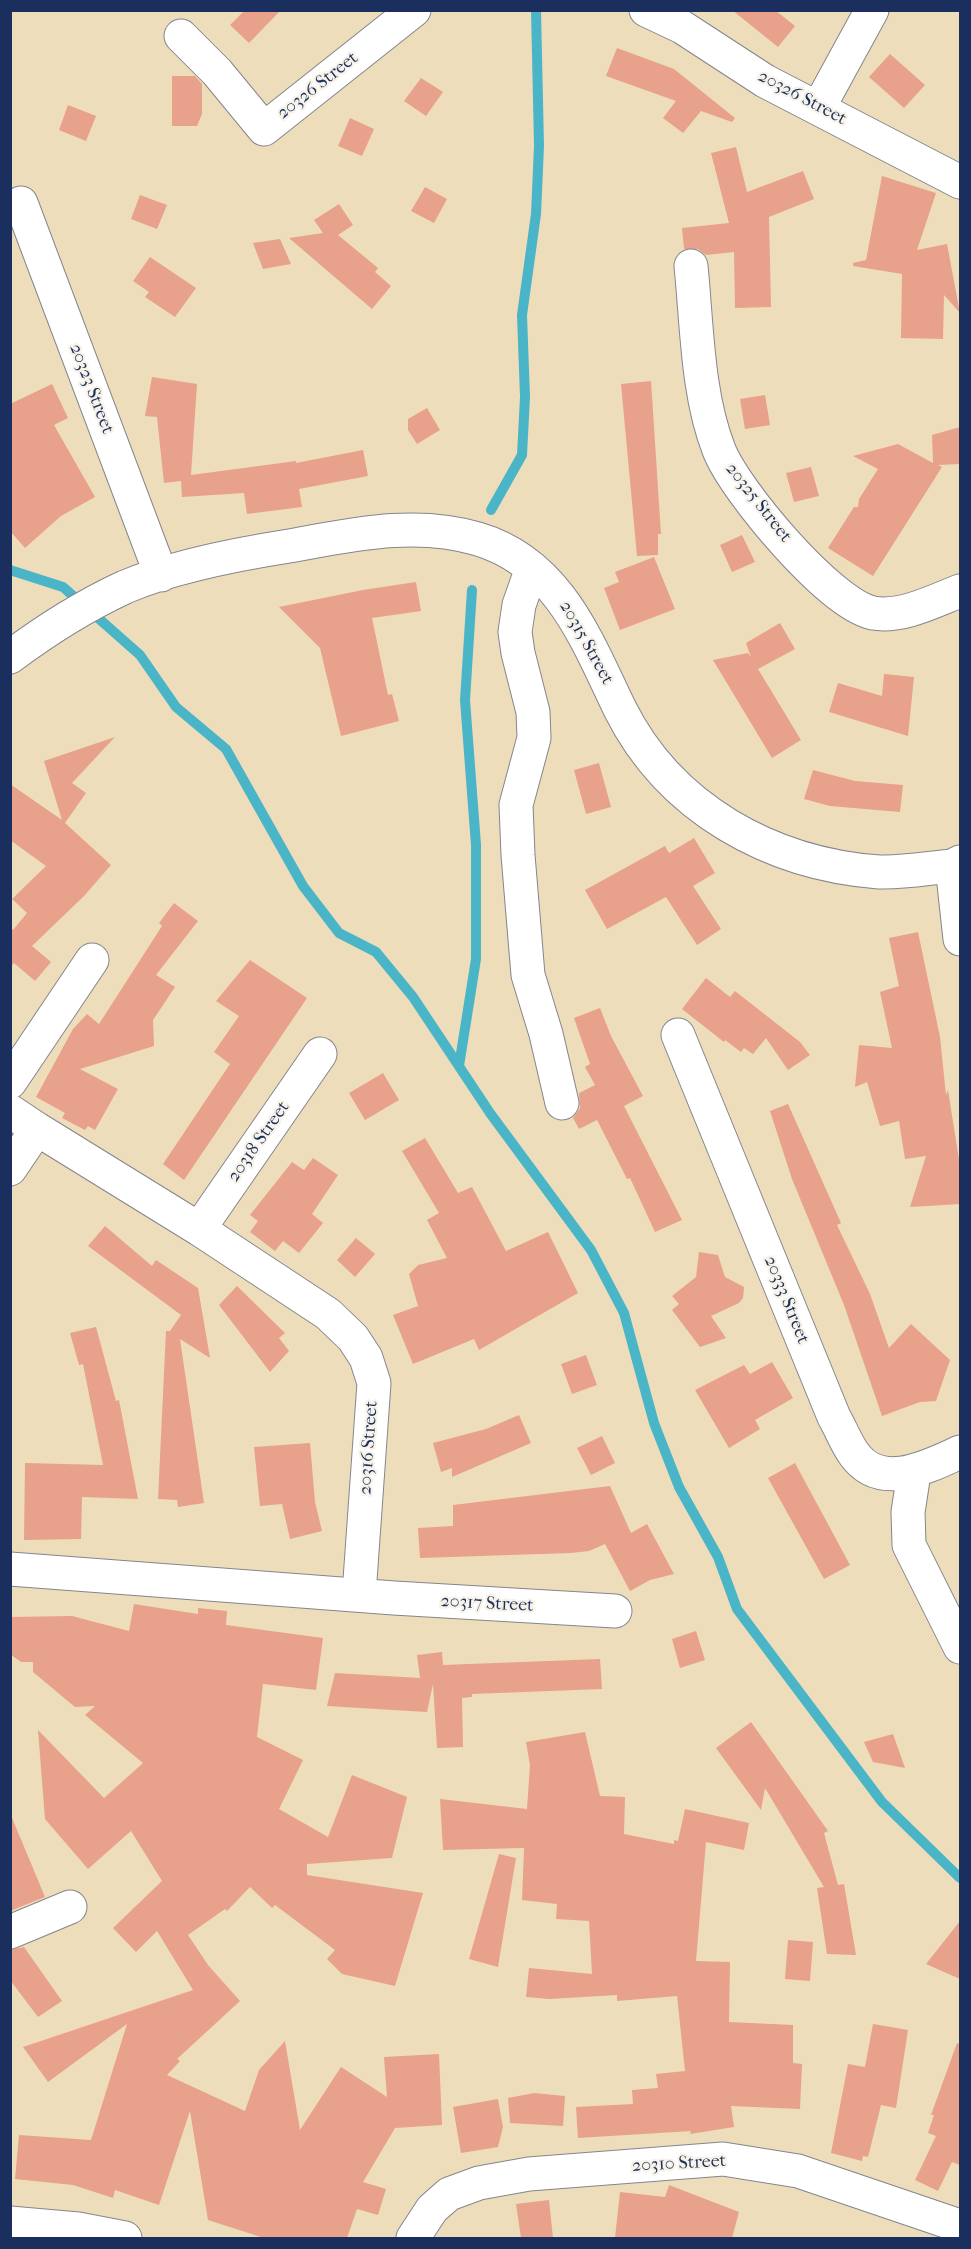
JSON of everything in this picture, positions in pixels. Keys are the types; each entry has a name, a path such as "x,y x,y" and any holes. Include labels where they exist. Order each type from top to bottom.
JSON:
{"street":[{"name":"20326 Street","path":"182,36 217,72 264,129 414,10"},
{"name":"20326 Street","path":"646,10 682,27 765,81 960,182"},
{"path":"819,107 872,10"},
{"name":"20323 Street","path":"21,203 161,575"},
{"name":"20325 Street","path":"691,266 704,387 711,425 730,471 753,502 813,573 842,598 860,609 887,614 902,612 960,591"},
{"name":"20315 Street","path":"10,657 57,623 126,587 161,575 244,554 368,532 435,529 480,539 532,568 559,593 589,641 621,710 663,773 736,832 790,856 839,867 882,872 956,864"},
{"path":"532,568 519,605 515,632 533,712 534,738 516,806 518,855 528,975 546,1034 562,1103"},
{"path":"956,864 960,939"},
{"path":"10,1082 92,960"},
{"name":"20333 Street","path":"678,1035 834,1417 855,1456 870,1468 884,1474 914,1473 960,1452"},
{"name":"20318 Street","path":"199,1229 320,1054"},
{"name":"20316 Street","path":"10,1168 24,1120 199,1229 328,1314 353,1338 366,1358 374,1383 359,1594"},
{"path":"914,1473 908,1512 909,1545 960,1647"},
{"path":"10,1569 359,1594"},
{"name":"20317 Street","path":"359,1594 615,1611"},
{"path":"10,1932 70,1907"},
{"name":"20310 Street","path":"413,2238 432,2209 449,2194 479,2183 529,2174 723,2159 798,2171 956,2230"},
{"path":"10,2223 77,2234 125,2238"}],"building":[{"path":"245,10 281,10 249,43 230,25"},
{"path":"732,10 775,10 795,26 778,47"},
{"path":"617,48 674,69 735,118 732,122 701,111 683,133 663,118 676,101 606,76"},
{"path":"890,54 925,85 904,108 869,77"},
{"path":"172,76 195,76 202,84 202,114 197,126 172,126"},
{"path":"421,78 443,92 426,116 404,101"},
{"path":"68,105 96,116 86,141 59,130"},
{"path":"350,118 374,129 362,156 338,146"},
{"path":"736,147 747,192 803,171 814,199 769,217 771,307 735,308 734,252 706,255 698,249 684,249 682,228 729,223 711,153"},
{"path":"882,176 936,193 917,250 947,244 960,313 944,295 943,339 901,338 902,274 853,266 853,263 866,260"},
{"path":"425,187 447,199 434,223 411,211"},
{"path":"140,195 167,205 157,229 131,219"},
{"path":"339,204 353,225 338,235 378,268 375,272 391,286 372,309 289,238 323,233 314,220"},
{"path":"280,239 291,264 263,269 253,243"},
{"path":"150,257 196,288 175,317 145,297 149,292 133,281"},
{"path":"152,377 197,384 191,475 296,461 296,463 363,450 368,476 299,489 302,507 247,514 244,493 182,497 181,481 164,483 157,417 145,416"},
{"path":"651,381 661,534 658,534 658,555 637,556 621,384"},
{"path":"52,384 68,418 54,425 95,497 61,516 25,548 10,531 10,404"},
{"path":"765,395 770,425 745,429 740,399"},
{"path":"427,408 440,430 417,444 408,430 408,419"},
{"path":"960,427 960,464 938,465 942,467 873,576 828,548 854,507 858,507 859,499 878,469 853,456 898,444 933,463 932,435"},
{"path":"811,467 819,496 794,502 786,473"},
{"path":"742,535 755,562 732,572 720,545"},
{"path":"654,557 675,609 620,630 604,588 619,582 615,572"},
{"path":"416,582 421,611 372,618 388,695 392,694 399,721 341,736 320,648 279,607"},
{"path":"780,623 795,649 758,669 801,740 772,758 713,660 748,653 751,657 746,643"},
{"path":"884,674 914,677 908,736 829,712 838,683 882,696"},
{"path":"115,737 72,783 86,793 65,823 111,865 84,896 32,946 51,962 35,981 14,963 10,967 10,927 13,930 27,913 12,899 46,866 10,840 10,784 62,820 44,761"},
{"path":"599,763 611,807 586,814 574,770"},
{"path":"813,770 855,781 903,785 900,812 830,806 804,799"},
{"path":"694,838 715,873 693,886 721,929 697,945 666,897 607,929 585,890 665,846 669,853"},
{"path":"174,903 198,921 156,975 175,987 153,1020 154,1046 80,1069 118,1089 95,1130 88,1126 85,1130 62,1118 65,1113 36,1097 73,1029 87,1014 99,1024 162,926 159,923"},
{"path":"918,932 940,1037 946,1095 948,1090 960,1166 960,1204 910,1207 926,1156 905,1159 899,1121 880,1126 867,1082 855,1087 859,1045 892,1048 880,992 899,986 889,938"},
{"path":"250,960 307,998 184,1180 163,1164 230,1064 214,1052 239,1016 216,1001"},
{"path":"706,978 730,997 735,991 800,1042 810,1055 788,1070 766,1038 753,1054 744,1048 741,1052 725,1040 724,1042 682,1009"},
{"path":"600,1008 611,1036 643,1096 624,1106 682,1220 655,1232 630,1178 627,1179 597,1120 579,1129 573,1118 580,1108 579,1093 595,1085 585,1067 590,1064 574,1018"},
{"path":"383,1073 399,1100 365,1120 349,1093"},
{"path":"788,1104 841,1223 837,1225 870,1294 889,1348 911,1324 950,1360 936,1401 920,1402 882,1416 844,1305 792,1179 770,1111"},
{"path":"425,1138 458,1193 472,1187 506,1251 548,1232 578,1293 479,1350 474,1339 413,1364 393,1315 418,1306 409,1274 418,1265 447,1258 427,1220 439,1213 402,1151"},
{"path":"313,1158 338,1175 312,1214 323,1223 299,1253 283,1241 275,1251 250,1232 258,1221 250,1215 292,1162 304,1170"},
{"path":"105,1226 152,1266 156,1260 198,1288 210,1358 180,1339 204,1503 178,1507 177,1500 158,1499 166,1331 170,1331 181,1315 88,1246"},
{"path":"356,1238 375,1254 355,1277 337,1260"},
{"path":"699,1252 718,1255 725,1277 744,1287 743,1298 739,1303 711,1316 726,1338 700,1347 672,1310 679,1304 672,1296 696,1277"},
{"path":"237,1286 285,1333 279,1338 289,1351 270,1372 219,1305"},
{"path":"96,1327 116,1401 119,1400 138,1499 82,1497 81,1539 24,1540 25,1463 103,1465 83,1364 79,1365 70,1333"},
{"path":"586,1355 597,1385 572,1394 561,1364"},
{"path":"772,1362 793,1398 755,1420 760,1429 729,1448 695,1390 744,1365 750,1374"},
{"path":"519,1415 531,1443 452,1477 452,1468 441,1472 433,1443 486,1429"},
{"path":"602,1436 615,1463 591,1475 577,1448"},
{"path":"310,1443 315,1502 322,1531 290,1539 282,1504 260,1506 254,1447"},
{"path":"795,1463 850,1565 824,1579 768,1478"},
{"path":"610,1486 631,1533 647,1524 674,1574 650,1580 630,1591 605,1544 589,1551 571,1553 420,1558 418,1528 453,1526 453,1505"},
{"path":"134,1604 198,1614 198,1608 227,1611 226,1625 323,1638 316,1690 263,1684 257,1737 303,1760 279,1809 328,1837 352,1775 407,1797 392,1858 307,1864 307,1875 423,1893 395,1986 342,1974 327,1959 335,1950 275,1905 272,1908 250,1887 227,1911 225,1909 188,1935 208,1965 240,2001 177,2059 180,2061 167,2075 245,2111 259,2070 285,2041 300,2130 341,2067 387,2097 384,2057 439,2054 442,2125 395,2128 363,2182 386,2189 378,2215 357,2209 347,2238 264,2238 208,2220 190,2111 159,2205 115,2190 113,2198 73,2185 15,2179 19,2135 91,2140 127,2024 48,2082 23,2047 193,1990 157,1931 136,1952 113,1928 162,1881 131,1831 88,1869 45,1819 38,1730 104,1798 143,1763 85,1715 95,1706 75,1707 33,1672 33,1662 21,1662 10,1654 10,1617 72,1616 129,1631"},
{"path":"696,1631 705,1660 680,1668 672,1639"},
{"path":"442,1652 443,1665 600,1659 602,1689 472,1694 472,1697 462,1698 463,1747 437,1748 433,1684 427,1712 327,1706 335,1673 420,1678 417,1655"},
{"path":"751,1722 828,1831 824,1833 838,1885 844,1884 856,1955 827,1954 817,1888 824,1887 765,1788 761,1810 716,1748"},
{"path":"585,1732 600,1796 625,1797 624,1834 674,1844 674,1840 678,1841 685,1809 749,1823 744,1850 706,1842 696,1961 730,1962 729,2022 793,2025 793,2063 802,2064 800,2109 731,2106 734,2127 690,2134 691,2131 578,2138 576,2107 633,2104 632,2090 658,2088 656,2074 685,2071 677,1996 617,2001 617,1995 549,1999 526,1997 529,1968 592,1974 589,1921 556,1919 557,1904 522,1900 524,1848 443,1850 440,1799 527,1809 530,1765 526,1742"},
{"path":"893,1734 905,1768 873,1762 864,1742"},
{"path":"10,1813 45,1897 10,1911"},
{"path":"499,1854 516,1858 498,1967 469,1959"},
{"path":"960,1921 960,1979 926,1964"},
{"path":"788,1940 813,1942 810,1981 785,1979"},
{"path":"24,1947 62,2001 38,2017 10,1980 10,1950"},
{"path":"873,2024 908,2030 896,2108 881,2105 868,2157 863,2156 862,2161 831,2153 848,2064 865,2067"},
{"path":"957,2043 960,2044 960,2165 952,2162 938,2191 915,2180 936,2136 928,2133 934,2115 931,2115"},
{"path":"534,2093 565,2096 563,2126 510,2123 508,2098"},
{"path":"498,2099 503,2127 498,2147 461,2153 453,2107"},
{"path":"669,2185 739,2212 732,2238 615,2238 620,2192 665,2197"},
{"path":"549,2200 553,2238 521,2238 516,2204"}],"waterway":[{"path":"491,510 522,455 525,397 522,315 536,214 539,146 536,10"},
{"path":"10,570 63,587 140,655 176,707 226,749 303,886 339,933 376,952 413,997 490,1113 591,1250 624,1313 654,1423 679,1487 718,1557 737,1609 882,1802 960,1878"},
{"path":"459,1066 476,959 476,845 465,700 472,590"}]}
